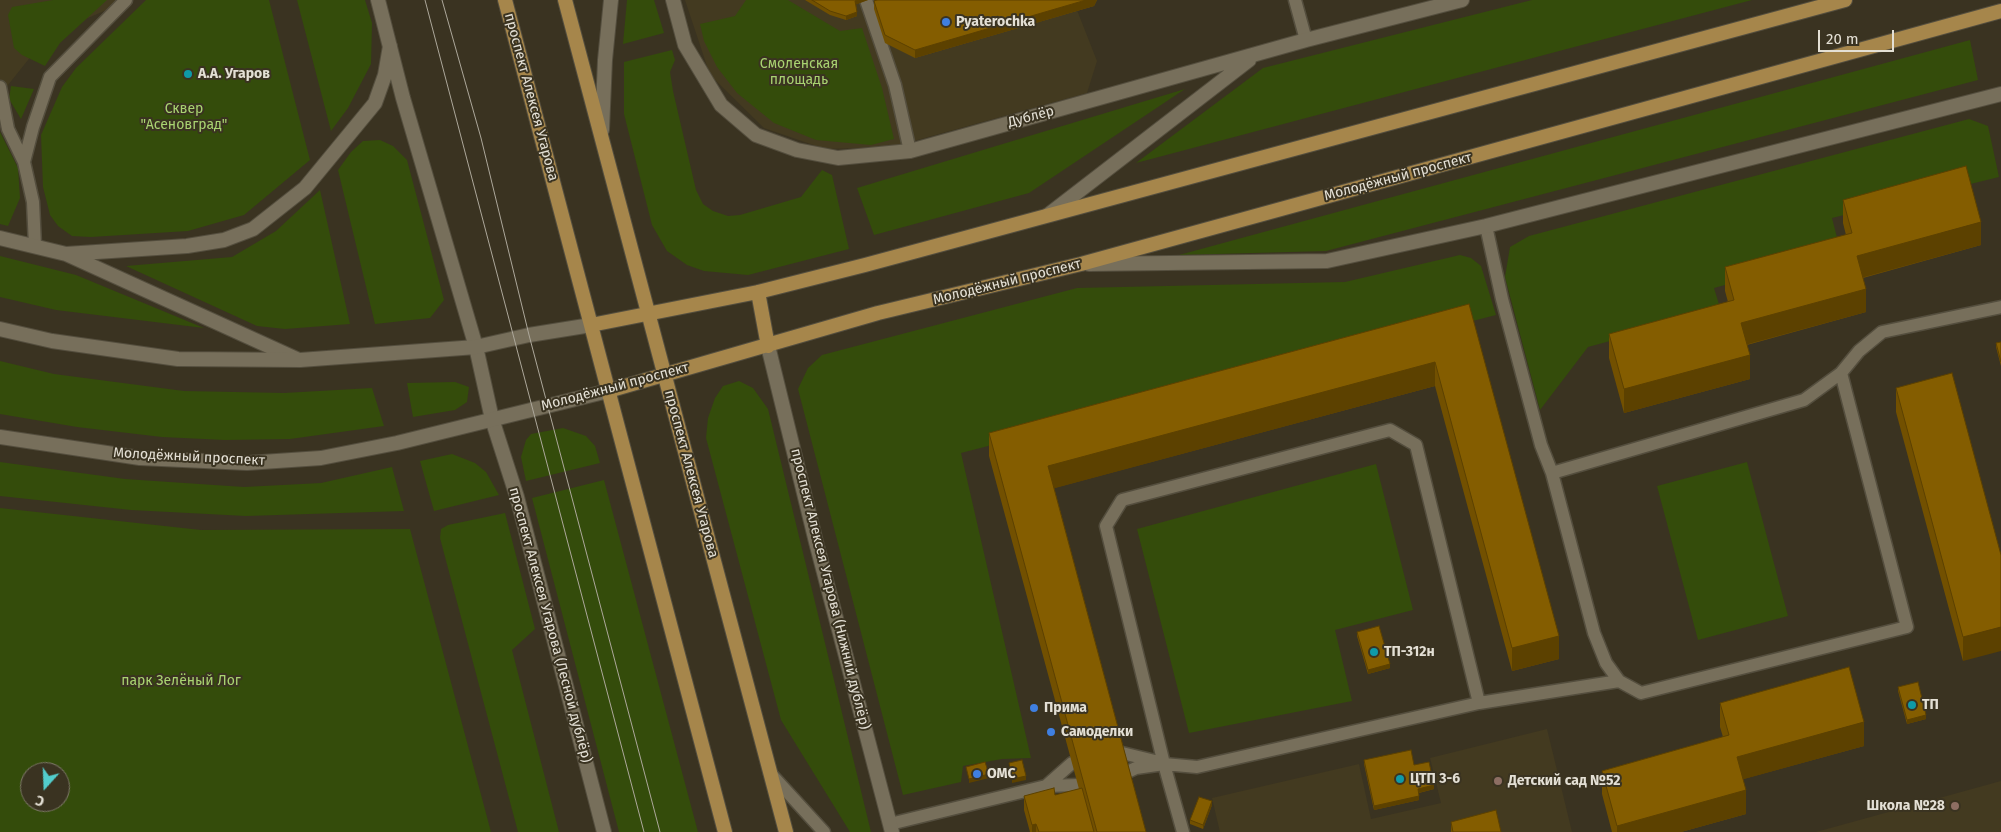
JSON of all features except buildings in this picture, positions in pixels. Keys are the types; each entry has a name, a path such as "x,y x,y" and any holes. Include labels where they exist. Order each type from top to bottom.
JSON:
{"main road":[{"name":"проспект Алексея Угарова","path":"506,0 725,832"},
{"name":"проспект Алексея Угарова","path":"565,0 786,832"},
{"path":"591,325 758,292 1846,0"},
{"name":"Молодёжный проспект","path":"608,391 878,313 1081,264 2001,11"},
{"path":"758,292 768,346"}],"street":[{"name":"проспект Алексея Угарова (Лесной дублёр)","path":"378,0 476,347 492,419 517,497 604,832"},
{"path":"601,139 605,60 611,0"},
{"name":"Дублёр","path":"673,0 685,44 721,105 756,135 797,150 838,158 910,150 1306,40 1462,0"},
{"path":"66,254 187,246 224,240 253,229 305,188 375,103 386,75 390,46"},
{"path":"1048,215 1256,55"},
{"path":"1081,264 1327,261 1486,226 2001,94"},
{"path":"0,238 66,254 300,360"},
{"path":"0,329 52,341 178,359 300,360 476,347 529,335 591,325"},
{"name":"проспект Алексея Угарова (Нижний дублёр)","path":"768,346 816,542 891,828"},
{"name":"Молодёжный проспект","path":"0,437 140,458 247,463 321,458 397,443 608,391"}],"lane":[{"path":"24,162 33,127 50,77 126,0"},
{"path":"866,0 895,85 910,150"},
{"path":"1295,0 1306,40"},
{"path":"0,87 8,129 24,162 33,202 35,246"},
{"path":"1486,226 1502,299 1541,445 1552,473 1594,633 1606,663 1619,682 1641,693 1906,627 1841,373"},
{"path":"1552,473 1804,400 1841,373 1859,351 1882,332 2001,307"},
{"path":"1183,832 1164,764 1106,526 1122,500 1390,430 1416,445 1479,704"},
{"path":"1118,752 1164,764 1197,767 1479,704 1619,682"},
{"path":"1046,786 1072,763"},
{"path":"1122,774 1136,768 1164,764"},
{"path":"770,773 824,832"},
{"path":"891,828 1046,786 1079,785"}],"shaded area":[{"path":"0,0 130,0 48,35 0,95"},
{"path":"685,0 1073,0 1097,61 1087,93 892,147 825,149 764,128 710,75"},
{"name":"Детский сад №52","path":"1547,729 1572,832 1220,832 1212,798 1359,764 1371,819 1441,803 1430,758"},
{"name":"Школа №28","path":"2001,781 2001,832 1816,832"}],"green space":[{"path":"53,0 107,0 60,43 45,66 22,55 14,48 8,15 12,7"},
{"name":"Сквер \"Асеновград\"","path":"146,0 269,0 310,160 244,215 188,231 91,237 72,236 58,226 50,215 43,187 41,135 62,87 76,68"},
{"path":"297,0 365,0 372,23 371,64 348,108 331,131"},
{"path":"627,0 654,0 664,33 623,44"},
{"name":"Смоленская площадь","path":"746,0 788,0 840,31 862,28 882,88 894,139 871,145 816,140 774,123 737,93 717,67 704,41 700,24 735,16"},
{"path":"1532,0 1752,0 1136,163 1263,68"},
{"path":"1970,40 1978,80 1326,251 1179,255"},
{"path":"672,50 675,60 670,72 673,91 696,190 703,204 713,211 728,216 740,215 801,197 822,170 832,175 849,249 748,275 704,271 687,265 667,251 652,225 624,114 624,62"},
{"path":"11,86 34,89 21,119 9,99"},
{"path":"1185,89 1029,193 874,235 857,188"},
{"path":"1969,119 1988,126 1999,177 1832,218 1841,253 1714,288 1721,311 1588,347 1540,410 1505,277 1510,247 1529,236"},
{"path":"0,132 18,168 20,198 8,226 0,224"},
{"path":"380,140 393,146 407,160 444,300 430,318 375,324 338,170 351,152 363,141"},
{"path":"320,190 350,324 285,329 257,326 126,266 232,257 276,231"},
{"path":"1460,255 1471,258 1481,266 1496,315 961,453 1031,758 1002,759 963,766 961,782 903,795 798,389 808,368 822,355 1077,288 1345,282"},
{"path":"0,256 76,275 204,328 56,310 0,297"},
{"path":"0,361 54,374 184,391 284,393 372,388 384,426 290,439 225,440 162,437 77,427 0,414"},
{"path":"739,381 753,388 768,409 871,832 850,832 781,720 706,438 708,418 715,398 723,386"},
{"path":"455,382 469,387 467,402 455,410 413,417 407,383"},
{"path":"563,428 586,436 595,446 600,463 526,481 521,457 526,440 531,434"},
{"path":"452,454 475,463 486,472 499,495 434,511 420,461"},
{"path":"0,462 125,479 244,487 321,483 392,467 404,511 246,516 131,510 0,496"},
{"path":"1747,462 1788,616 1698,640 1657,486"},
{"path":"1376,464 1413,610 1335,630 1352,701 1189,733 1137,529"},
{"path":"604,480 698,832 619,832 532,498"},
{"name":"парк Зелёный Лог","path":"0,508 201,530 410,529 491,832 0,832"},
{"path":"505,513 535,629 512,650 559,832 518,832 440,538 441,529 448,525"}],"tram line":[{"path":"425,0 644,832"},
{"path":"442,0 481,138 529,335 660,832"}],"place":[{"name":"Pyaterochka","path":"946,22"},
{"name":"А.А. Угаров","path":"188,74"},
{"name":"ТП-312н","path":"1374,652"},
{"name":"ТП","path":"1912,705"},
{"name":"Прима","path":"1034,708"},
{"name":"Самоделки","path":"1051,732"},
{"name":"ОМС","path":"977,774"},
{"name":"ЦТП 3-6","path":"1400,779"},
{"name":"Детский сад №52","path":"1498,781"},
{"name":"Школа №28","path":"1955,806"}]}
